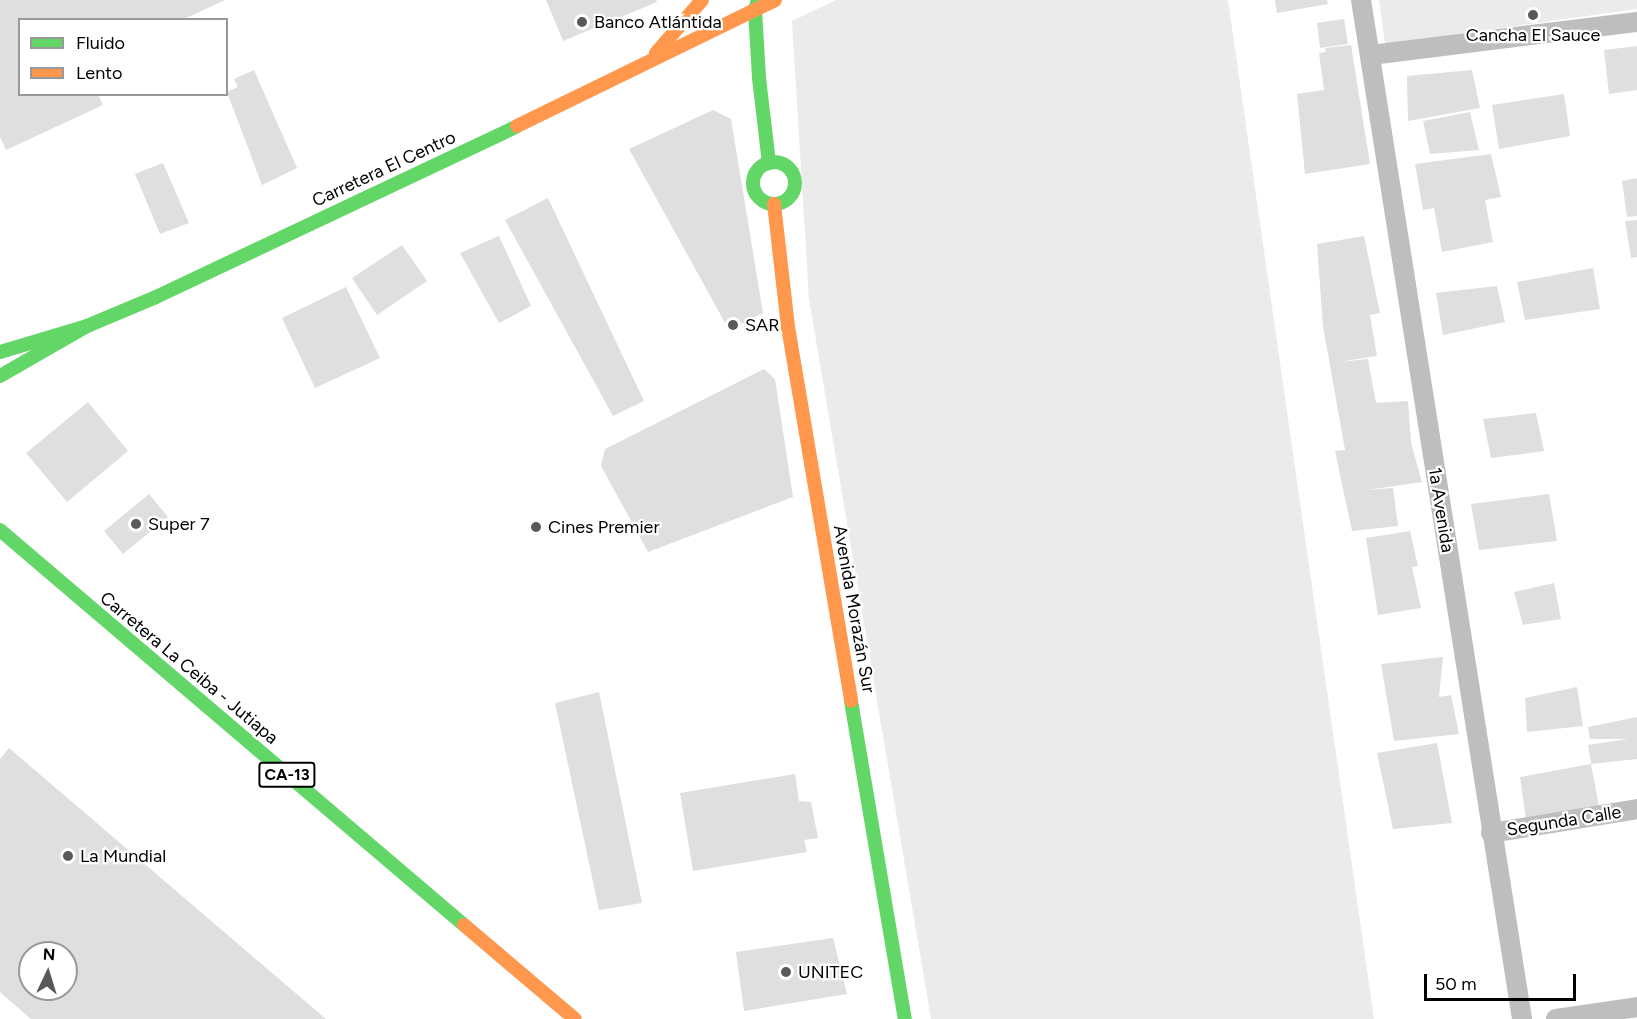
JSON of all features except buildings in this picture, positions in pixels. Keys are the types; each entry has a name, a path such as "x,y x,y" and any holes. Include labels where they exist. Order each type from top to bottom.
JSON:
{"main road":[{"path":"647,63 702,0"},
{"name":"Carretera El Centro","path":"0,352 87,326 399,184 647,63 757,5 775,0"},
{"path":"757,5 769,163"},
{"path":"769,163 789,168 795,181 787,200 774,204 762,200 754,189 755,176 769,163"},
{"name":"Avenida Morazán Sur","path":"774,204 788,327 905,1019"},
{"path":"0,376 87,326"},
{"name":"Carretera La Ceiba - Jutiapa","path":"0,530 575,1019"}],"street":[{"name":"1a Avenida","path":"1361,0 1522,1019"},
{"path":"1371,56 1637,22"},
{"name":"Segunda Calle","path":"1491,833 1637,809"},
{"path":"1556,1019 1637,1007"}],"shaded area":[{"path":"836,0 1228,0 1374,1019 931,1019 809,299 792,21"},
{"path":"1379,0 1637,0 1637,9 1385,44"}],"traffic: fast":[{"path":"758,0 755,10 759,78 769,163"},
{"path":"0,352 87,326 156,297 517,126"},
{"path":"774,162 789,168 795,183 789,198 774,204 759,198 753,183 759,168 774,162"},
{"path":"0,376 87,326"},
{"path":"0,530 464,925"},
{"path":"851,701 905,1019"}],"traffic: slow":[{"path":"656,53 702,0"},
{"path":"517,126 775,0"},
{"path":"774,204 788,327 851,701"},
{"path":"464,925 575,1019"}],"place":[{"name":"Cancha El Sauce","path":"1533,15"},
{"name":"Banco Atlántida","path":"582,22"},
{"name":"SAR","path":"733,325"},
{"name":"Super 7","path":"136,524"},
{"name":"Cines Premier","path":"536,527"},
{"name":"La Mundial","path":"68,856"},
{"name":"UNITEC","path":"786,972"}]}
